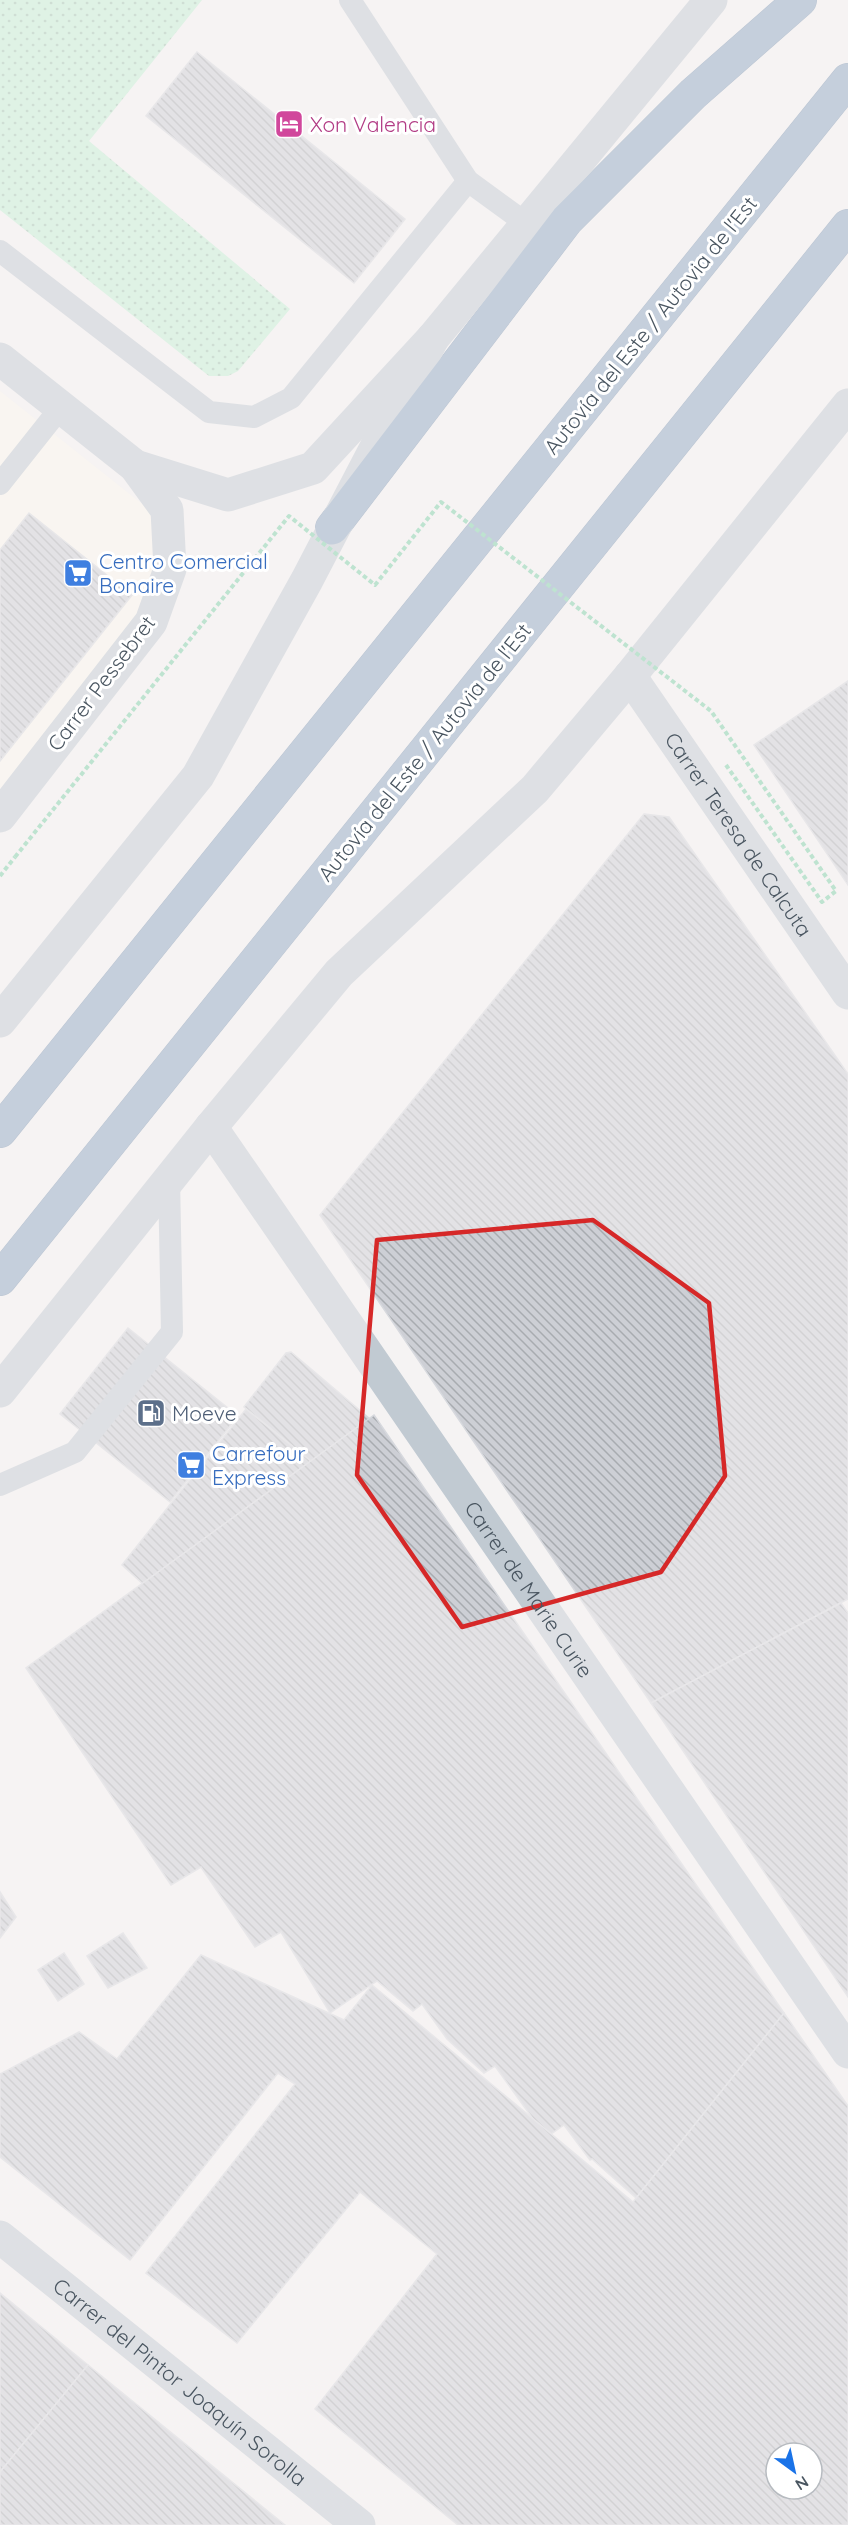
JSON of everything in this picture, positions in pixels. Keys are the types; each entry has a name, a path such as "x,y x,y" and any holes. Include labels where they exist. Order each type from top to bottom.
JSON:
{"highway":[{"path":"332,528 567,220 693,94 800,0"},
{"name":"Autovía del Este / Autovia de l'Est","path":"0,1131 848,80"},
{"name":"Autovía del Este / Autovia de l'Est","path":"0,1279 848,226"}],"street":[{"path":"135,466 228,495 313,468 433,338 711,0"},
{"path":"0,1021 198,776 307,580 332,528 433,338"},
{"name":"Carrer Pessebret","path":"0,359 135,466 167,510 170,569 151,622 0,816"},
{"path":"0,1391 211,1127 339,973 535,789 630,676 848,405"},
{"name":"Carrer Teresa de Calcuta","path":"630,676 848,993"},
{"name":"Carrer de Marie Curie","path":"211,1127 848,2052"},
{"name":"Carrer del Pintor Joaquín Sorolla","path":"0,2237 359,2525"}],"lane":[{"path":"350,0 468,181 527,224"},
{"path":"0,251 209,412 254,417 291,398 468,181"},
{"path":"0,484 61,407"},
{"path":"0,1485 75,1452 172,1332 170,1178"}],"path":[{"path":"0,876 289,516 375,585 441,502 711,711 836,891 822,902 726,765"}],"highlighted area":[{"path":"593,1220 709,1303 725,1476 661,1572 462,1627 357,1475 377,1240"}],"shaded area":[{"name":"Centro Comercial Bonaire","path":"0,391 151,511 161,548 151,599 0,789"}],"green space":[{"path":"0,0 202,0 89,141 290,309 238,371 228,376 209,376 0,210"}],"building":[{"path":"197,52 405,219 354,283 146,116"},
{"path":"29,513 132,595 0,761 0,550"},
{"path":"848,681 848,885 754,745"},
{"path":"644,814 669,817 848,1074 848,1599 651,1703 320,1215"},
{"path":"128,1328 238,1416 170,1502 60,1414"},
{"path":"291,1352 370,1419 312,1462 244,1407 286,1353"},
{"path":"246,1409 312,1462 143,1584 122,1565"},
{"path":"374,1415 784,2013 636,2198 592,2159 590,2160 564,2125 551,2134 533,2119 495,2066 484,2073 447,2039 422,2004 413,2011 377,1981 330,2013 281,1932 255,1947 201,1867 171,1885 26,1668"},
{"path":"841,1603 848,1613 848,1997 651,1703"},
{"path":"0,1892 16,1917 0,1938"},
{"path":"123,1933 147,1968 108,1988 87,1956"},
{"path":"64,1953 84,1984 58,2001 38,1970"},
{"path":"201,1955 344,2020 372,1985 633,2202 784,2013 848,2106 848,2525 458,2525 315,2409 437,2254 360,2192 237,2343 146,2273 295,2084 278,2073 130,2260 0,2157 0,2074 79,2032 117,2059"},
{"path":"0,2293 88,2365 0,2472"},
{"path":"88,2365 285,2525 0,2525 0,2472"}],"place":[{"name":"Xon Valencia","path":"289,124"},
{"name":"Centro Comercial Bonaire","path":"78,573"},
{"name":"Moeve","path":"151,1413"},
{"name":"Carrefour Express","path":"191,1465"}]}
